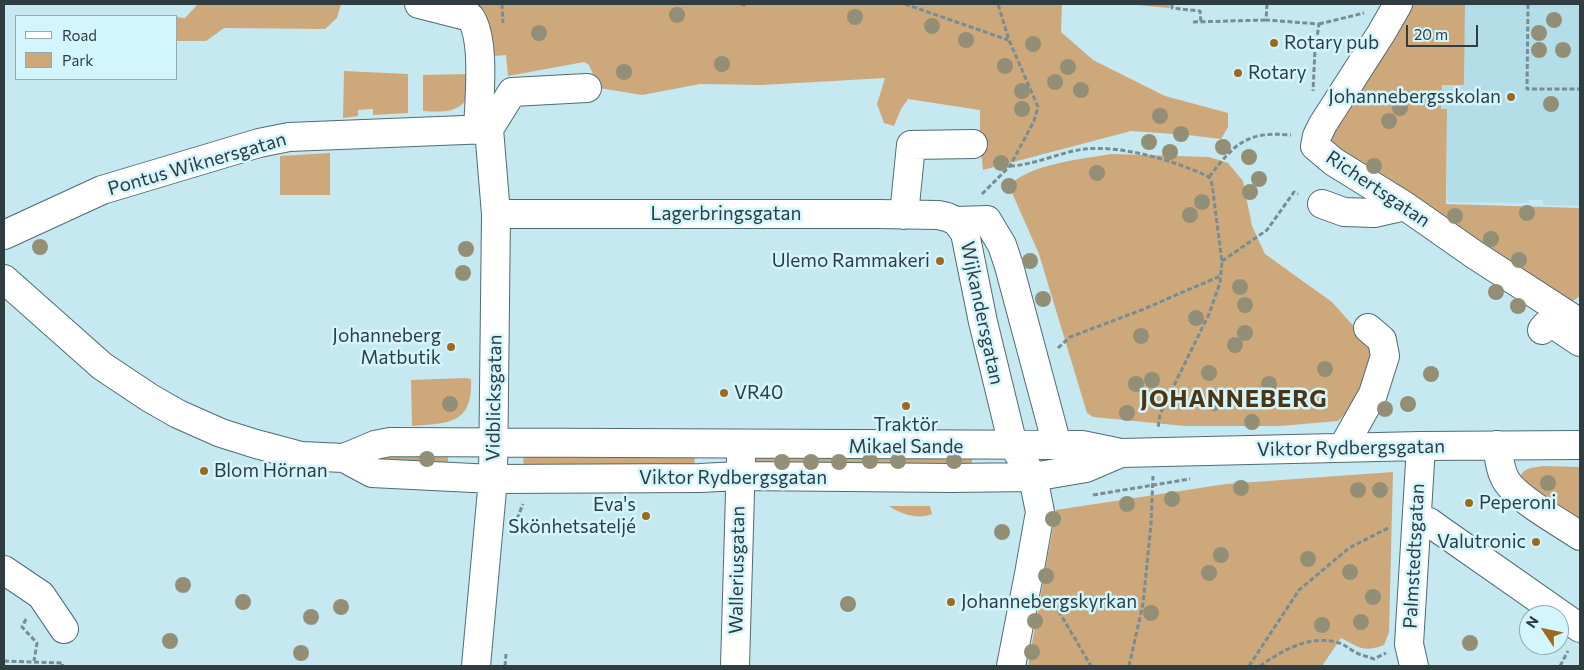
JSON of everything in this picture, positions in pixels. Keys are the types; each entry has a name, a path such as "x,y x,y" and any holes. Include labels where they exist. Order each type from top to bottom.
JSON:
{"street":[{"name":"Vidblicksgatan","path":"419,4 470,17 474,22 478,42 483,129 496,214 493,479 476,666"},
{"name":"Richertsgatan","path":"1398,4 1323,124 1317,136 1315,146 1334,162 1405,206 1475,255 1580,323"},
{"path":"483,129 512,92 587,88"},
{"name":"Pontus Wiknersgatan","path":"4,235 102,190 259,143 289,137 483,129"},
{"path":"904,215 911,145 973,144"},
{"path":"1322,204 1344,212 1374,213 1405,206"},
{"name":"Lagerbringsgatan","path":"496,214 938,215 956,221"},
{"name":"Wijkandersgatan","path":"956,221 987,220 1002,246 1057,445"},
{"name":"Wijkandersgatan","path":"956,221 965,233 982,322 1013,445 1033,477 1040,512 1030,574 1011,666"},
{"name":"Viktor Rydbergsgatan","path":"4,279 102,366 150,398 178,414 221,433 301,456 344,458 375,445 390,442 1082,445 1122,453 1343,447 1580,445"},
{"path":"1542,330 1546,325 1553,324 1580,342"},
{"path":"1343,447 1372,394 1385,356 1382,340 1368,328"},
{"name":"Walleriusgatan","path":"735,666 741,444"},
{"path":"1497,445 1502,471 1507,482 1516,493 1580,536"},
{"name":"Palmstedtsgatan","path":"1413,664 1409,644 1421,446"},
{"name":"Viktor Rydbergsgatan","path":"344,458 372,473 493,479 700,478 740,476 952,478 1033,477 1086,468 1122,453"},
{"path":"1417,518 1429,522 1580,627"},
{"path":"4,570 41,595 64,629"}],"path":[{"path":"741,4 750,4"},
{"path":"905,4 1009,40"},
{"path":"956,221 1010,166 1034,121 1038,107 1009,40 998,4"},
{"path":"1266,20 1267,4"},
{"path":"1528,4 1527,89 1580,89"},
{"path":"1171,5 1200,11 1202,22"},
{"path":"1193,22 1266,20 1319,24 1365,12"},
{"path":"1312,96 1319,24"},
{"path":"1209,177 1233,149 1248,138 1264,134 1279,134"},
{"path":"1010,166 1086,149 1125,151 1187,166 1209,177 1212,184 1222,262 1220,283 1209,314 1160,414 1154,453 1152,524 1142,604 1129,666"},
{"path":"1222,262 1268,230 1294,192 1322,204"},
{"path":"1060,345 1070,337 1144,309 1220,276"},
{"path":"1092,495 1195,479"},
{"path":"516,527 517,517 524,501"},
{"path":"1249,666 1294,598 1306,584 1349,548 1402,521 1417,518"},
{"path":"1030,574 1047,592 1091,666"},
{"path":"29,613 22,627 37,644 34,661"},
{"path":"1260,666 1297,645 1320,640 1340,643 1374,659 1391,651 1413,664"},
{"path":"504,666 506,646"},
{"path":"4,661 63,663 62,666"}],"shaded area":[{"name":"Johannebergsskolan","path":"1465,4 1580,4 1580,206 1543,205 1543,200 1529,200 1528,203 1447,202 1447,110 1441,109 1442,85 1464,84"}],"green space":[{"path":"198,4 341,4 337,18 325,29 224,28 206,41 178,41 178,17 185,18"},
{"path":"461,4 1062,4 1061,32 1093,60 1165,96 1228,113 1228,127 1221,139 1131,131 983,170 980,141 980,110 908,99 901,109 894,126 884,123 877,104 885,78 762,85 700,84 642,95 599,88 589,65 584,62 508,76 506,55 483,57"},
{"path":"1126,4 1170,4 1169,8"},
{"path":"1405,4 1465,4 1464,85 1442,85 1441,109 1447,109 1446,204 1580,208 1580,296 1571,302 1332,151 1326,129"},
{"path":"344,71 408,74 408,113 373,115 373,109 358,110 358,116 343,118"},
{"path":"468,74 468,94 461,105 449,110 423,111 423,75"},
{"path":"330,153 330,195 280,195 280,156"},
{"path":"1111,154 1209,157 1228,163 1243,181 1252,226 1265,254 1332,302 1373,348 1370,375 1357,402 1338,421 1280,426 1185,426 1093,417 1087,413 1039,254 1009,186 1029,172 1057,164"},
{"path":"471,379 471,394 468,405 463,413 456,419 447,422 412,426 411,380"},
{"path":"448,454 448,468 375,464 375,456"},
{"path":"695,454 694,469 525,467 523,461 524,456"},
{"path":"752,456 972,456 972,470 758,470"},
{"path":"1543,466 1580,467 1580,522 1545,499 1520,479 1526,470"},
{"path":"1393,472 1389,632 1384,645 1366,649 1341,638 1322,666 1028,666 1056,510 1226,484"},
{"path":"889,506 930,506 932,514 927,516 910,515"}],"place":[{"name":"Rotary pub","path":"1274,43"},
{"name":"Rotary","path":"1238,73"},
{"name":"Johannebergsskolan","path":"1511,97"},
{"name":"Ulemo Rammakeri","path":"940,261"},
{"name":"Johanneberg Matbutik","path":"451,347"},
{"name":"VR40","path":"724,393"},
{"name":"Traktör Mikael Sande","path":"906,406"},
{"name":"Blom Hörnan","path":"204,471"},
{"name":"Peperoni","path":"1469,503"},
{"name":"Eva's Skönhetsateljé","path":"646,516"},
{"name":"Valutronic","path":"1536,542"},
{"name":"Johannebergskyrkan","path":"951,602"}],"district":[{"name":"JOHANNEBERG","path":"1234,399"}]}
